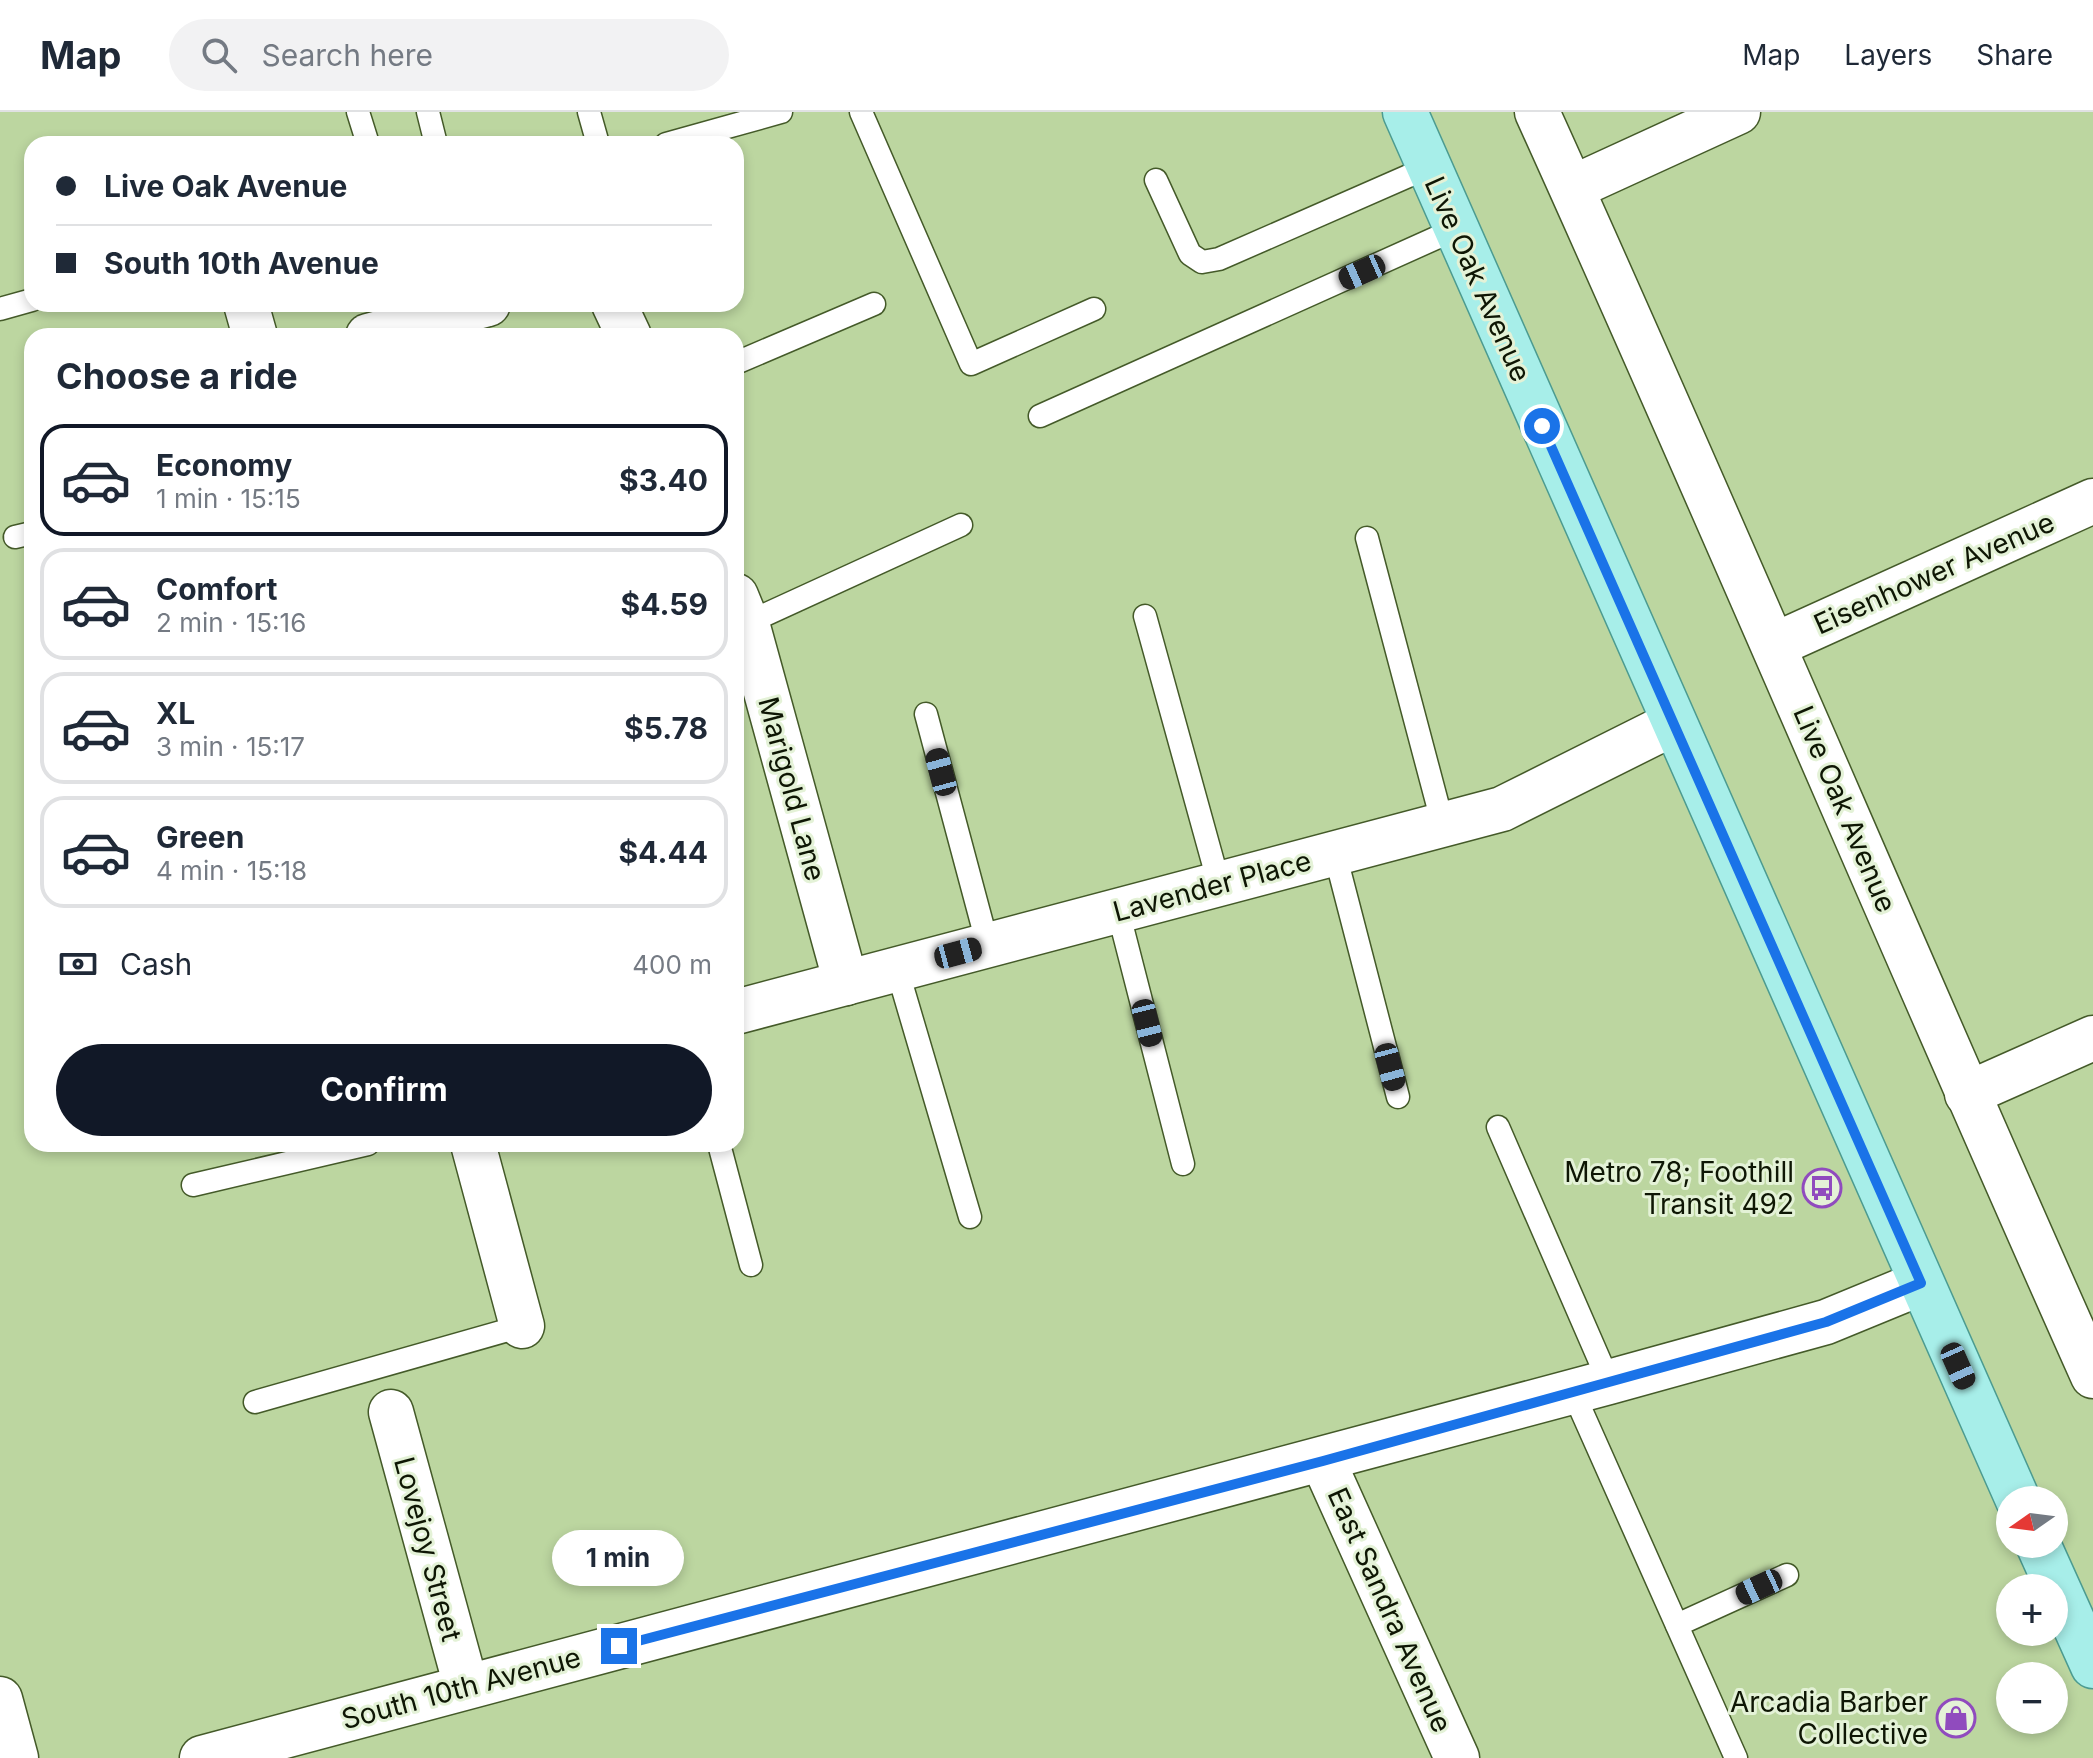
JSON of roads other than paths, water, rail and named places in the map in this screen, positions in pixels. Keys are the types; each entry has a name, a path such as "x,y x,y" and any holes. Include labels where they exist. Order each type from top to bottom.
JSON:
{"main road":[{"name":"Live Oak Avenue","path":"1405,112 2012,1486"},
{"path":"2044,1558 2093,1666"}],"street":[{"name":"Live Oak Avenue","path":"1537,112 1775,645 1967,1094 2093,1376"},
{"path":"1572,188 1738,112"},
{"path":"386,328 419,313"},
{"name":"Eisenhower Avenue","path":"1775,645 2093,501"},
{"name":"Marigold Lane","path":"744,621 846,983"},
{"name":"Lavender Place","path":"744,1010 1502,809 1674,723"},
{"path":"1967,1094 2093,1038"},
{"path":"475,1152 522,1326"},
{"name":"South 10th Avenue","path":"202,1758 1591,1387 1826,1322 1921,1283"},
{"name":"Lovejoy Street","path":"391,1412 466,1686"},
{"name":"East Sandra Avenue","path":"1323,1461 1457,1758"},
{"path":"0,1699 16,1758"}],"lane":[{"path":"358,112 366,136"},
{"path":"428,112 434,136"},
{"path":"589,112 596,136"},
{"path":"695,136 781,112"},
{"path":"861,112 971,364 1094,309"},
{"path":"1156,180 1190,254 1202,262 1219,259 1429,167"},
{"path":"1040,416 1456,229"},
{"path":"0,309 24,302"},
{"path":"744,360 874,304"},
{"path":"744,609 961,525"},
{"path":"1367,538 1443,825"},
{"path":"1145,616 1219,884"},
{"path":"926,714 988,946"},
{"path":"1335,854 1398,1097"},
{"path":"1118,911 1183,1164"},
{"path":"897,969 970,1217"},
{"path":"1498,1127 1677,1625 1736,1758"},
{"path":"193,1185 334,1152"},
{"path":"721,1152 751,1265"},
{"path":"255,1402 522,1326"},
{"path":"1677,1625 1787,1575"}],"place":[{"name":"Metro 78; Foothill Transit 492","path":"1822,1188"},
{"name":"Arcadia Barber Collective","path":"1956,1718"}]}
